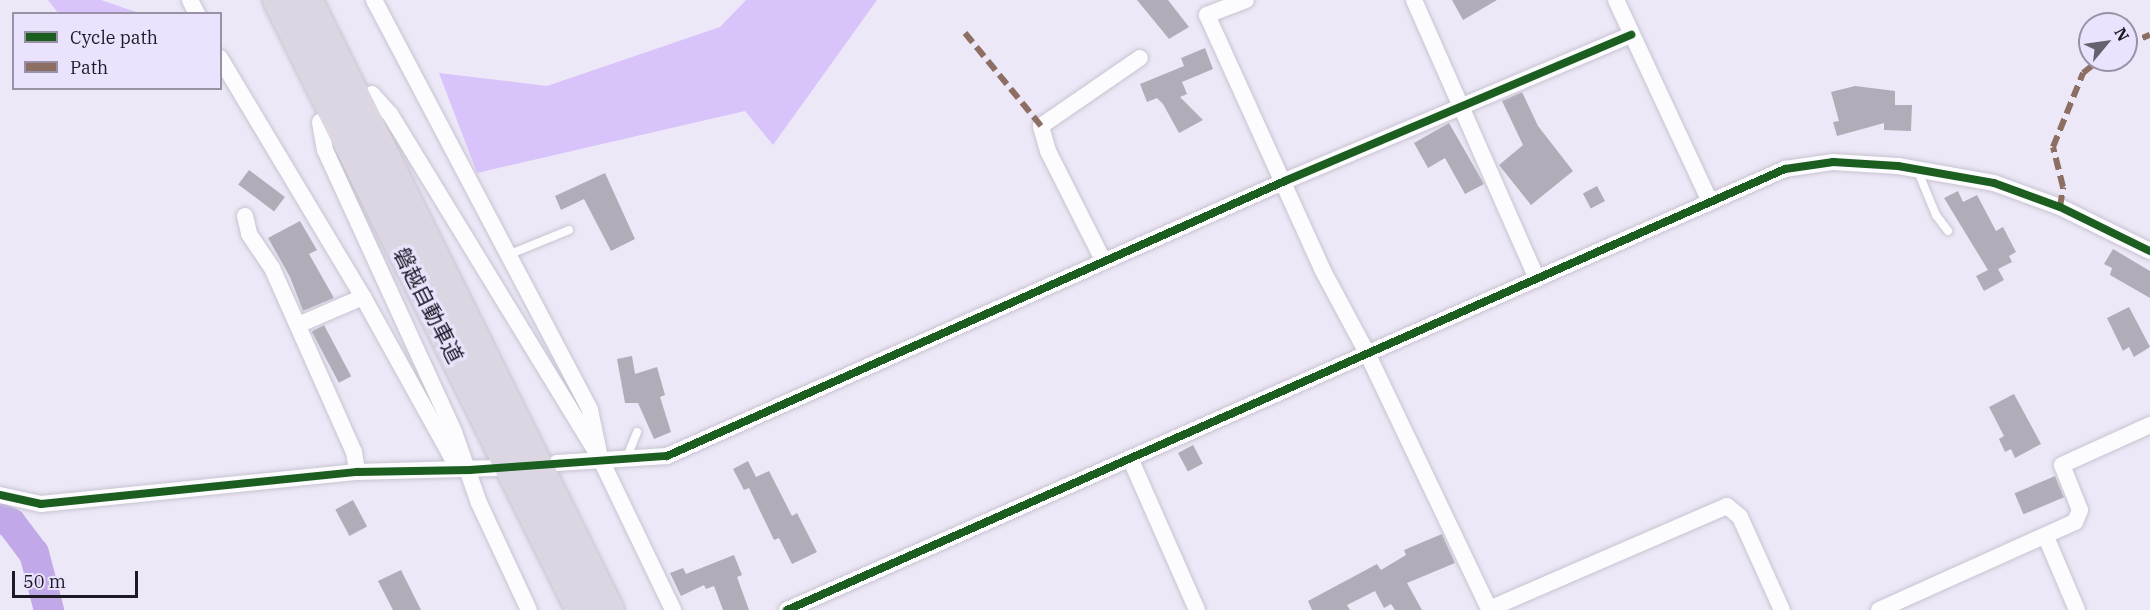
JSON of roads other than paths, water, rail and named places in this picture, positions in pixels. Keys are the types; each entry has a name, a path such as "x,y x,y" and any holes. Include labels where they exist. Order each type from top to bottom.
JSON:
{"highway":[{"name":"磐越自動車道","path":"278,0 581,610"},
{"name":"磐越自動車道","path":"306,0 609,610"}],"street":[{"path":"374,0 590,410 600,458"},
{"path":"1246,0 1207,15 1285,181 1322,268 1367,353 1488,610 1727,506 1740,517 1782,610"},
{"path":"1414,0 1459,107 1537,279"},
{"path":"1616,0 1710,202"},
{"path":"557,463 600,458 667,456 1103,260 1631,35"},
{"path":"1103,260 1048,151 1041,126 1140,58"},
{"path":"222,61 363,297 451,456 470,470"},
{"path":"372,94 390,114 464,242 600,458 673,610"},
{"path":"320,122 325,150 470,470 479,503 530,610"},
{"path":"786,610 1785,169 1811,164 1917,169 1994,183 2060,207 2150,250"},
{"path":"245,216 249,234 272,268 354,452 357,472"},
{"path":"298,326 363,297"},
{"path":"1879,610 2046,537 2075,522 2080,515 2062,465 2150,425"},
{"path":"1130,458 1197,610"},
{"path":"0,495 41,504 357,472 496,468"},
{"path":"2046,537 2077,610"}],"lane":[{"path":"1917,169 1936,215 1948,231"},
{"path":"508,255 569,230"},
{"path":"627,457 637,432"}],"waterway":[{"path":"0,518 11,523 34,553 49,610"}]}
